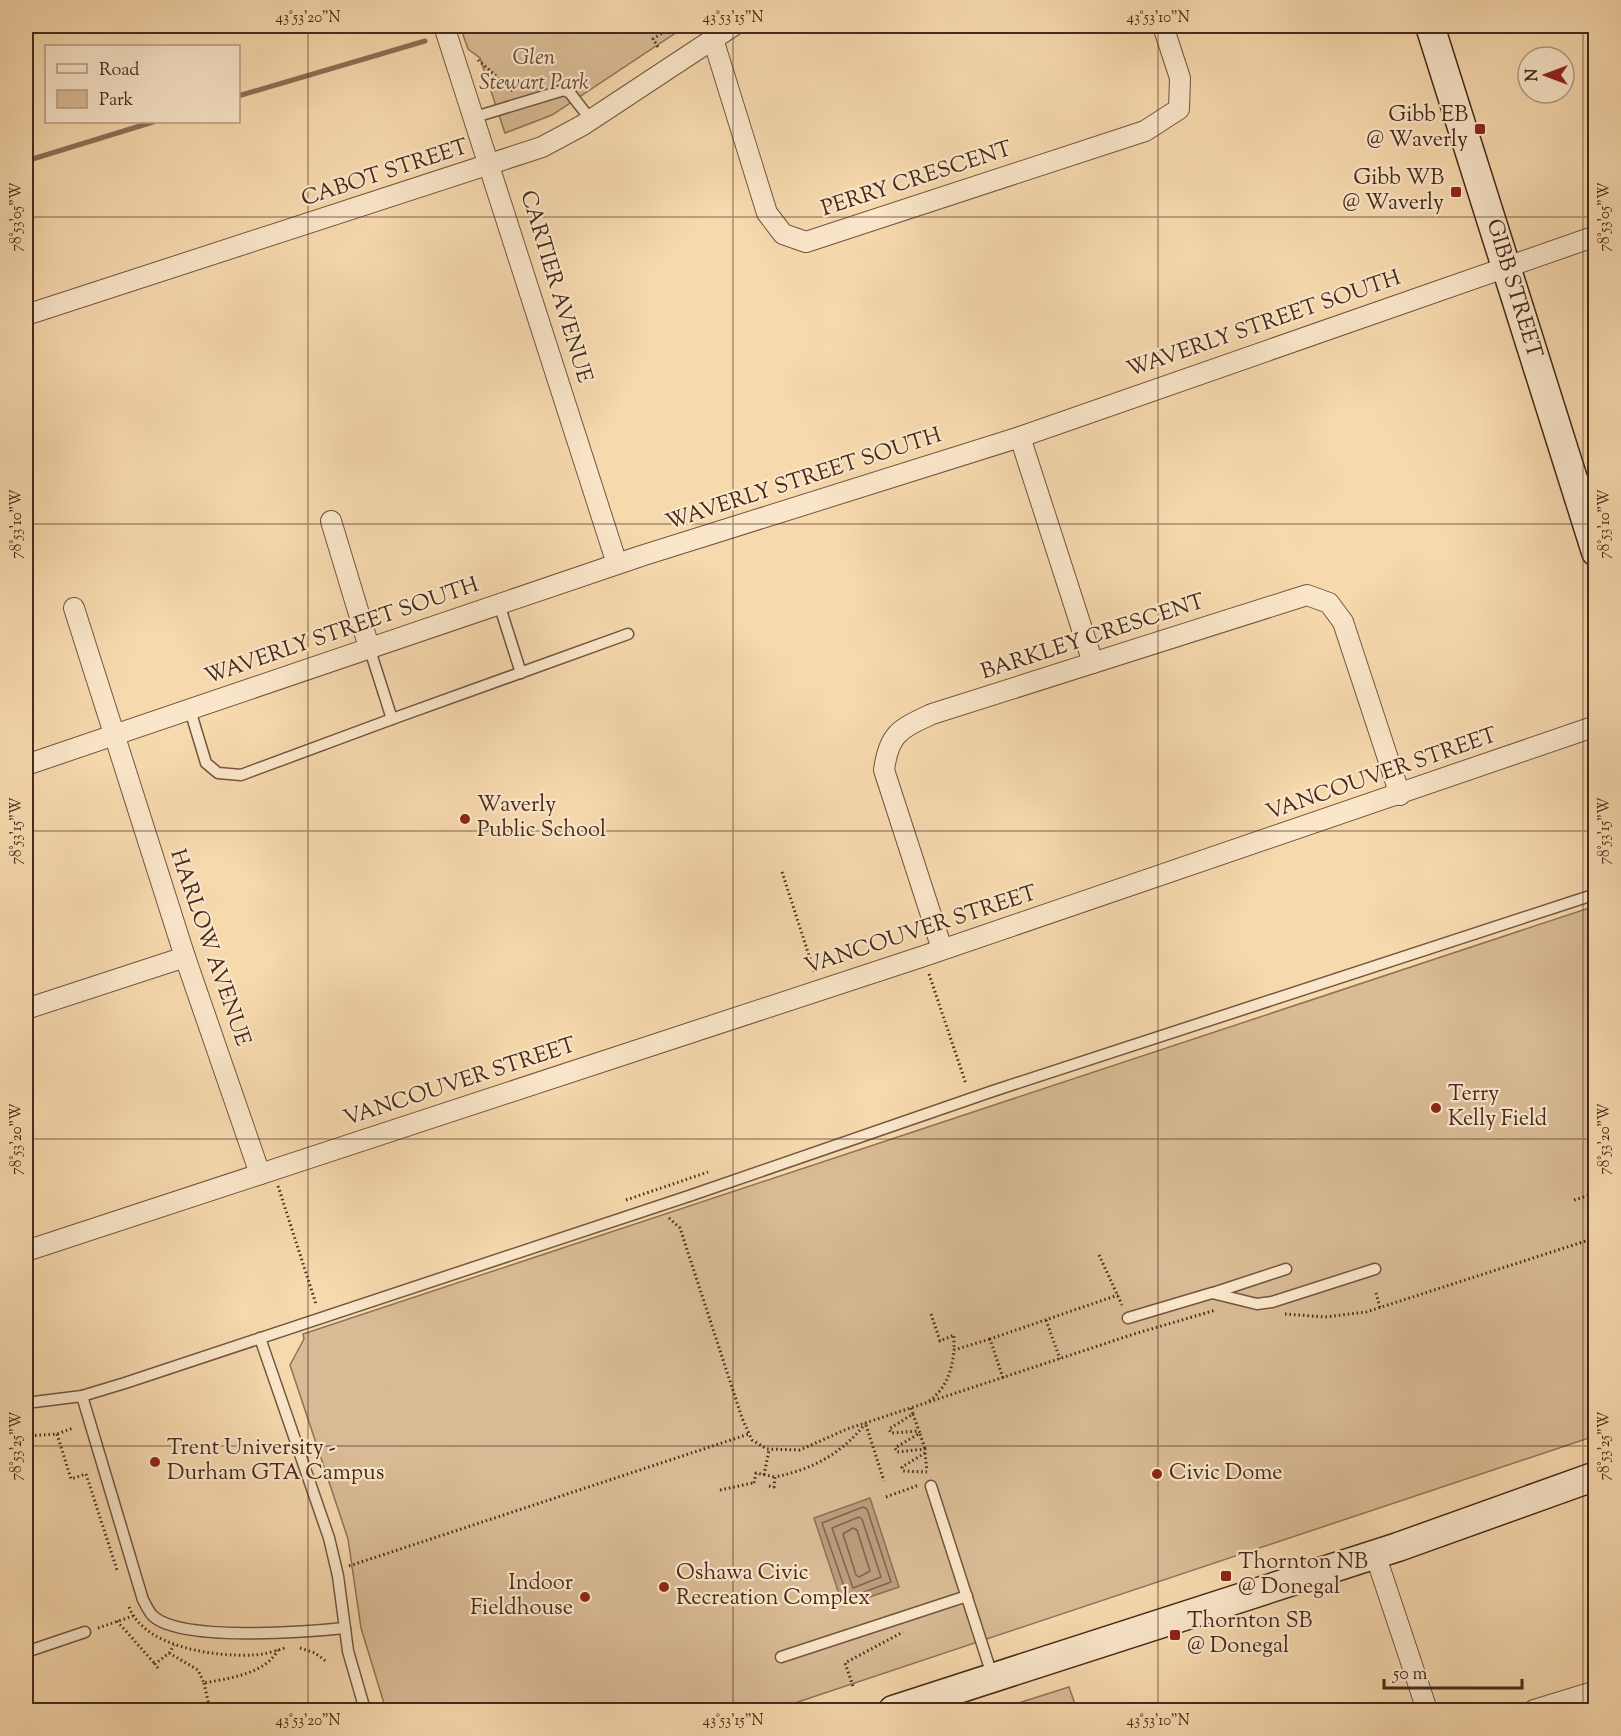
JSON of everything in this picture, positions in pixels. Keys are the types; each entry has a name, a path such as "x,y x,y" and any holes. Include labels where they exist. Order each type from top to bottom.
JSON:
{"main road":[{"name":"GIBB STREET","path":"1430,26 1506,267 1586,486 1596,552"},
{"path":"893,1710 1375,1554 1596,1476"}],"street":[{"name":"CARTIER AVENUE","path":"444,26 491,165 617,564"},
{"name":"CABOT STREET","path":"26,315 542,147 591,120 733,26"},
{"name":"PERRY CRESCENT","path":"713,39 767,213 783,234 806,242 1144,131 1179,109 1180,78 1163,26"},
{"name":"WAVERLY STREET SOUTH","path":"26,765 617,564 1020,436 1596,236"},
{"path":"1020,436 1093,663"},
{"path":"331,521 369,648"},
{"name":"BARKLEY CRESCENT","path":"942,949 884,770 887,746 900,729 932,714 1307,595 1329,603 1343,622 1400,795"},
{"name":"HARLOW AVENUE","path":"74,608 185,957 266,1172"},
{"name":"VANCOUVER STREET","path":"26,1251 924,956 1400,795 1596,726"},
{"path":"26,1009 185,957"},
{"path":"1375,1554 1427,1710"},
{"path":"1534,1710 1596,1691"}],"lane":[{"path":"475,117 564,90 570,93 591,120"},
{"path":"500,604 520,673"},
{"path":"190,710 206,763 218,773 241,775 628,634"},
{"path":"369,648 392,719"},
{"path":"26,1403 82,1396 657,1207 993,1091 1596,894"},
{"path":"1128,1318 1286,1269"},
{"path":"1212,1293 1257,1304 1272,1302 1375,1269"},
{"path":"260,1338 329,1538 338,1576 348,1651 365,1710"},
{"path":"82,1396 143,1600 153,1616 175,1626 232,1634 345,1628"},
{"path":"926,1485 967,1596 993,1678"},
{"path":"781,1657 967,1596"},
{"path":"26,1652 85,1632"}],"path":[{"path":"658,47 653,39 673,26"},
{"path":"478,60 514,93"},
{"path":"782,872 820,990"},
{"path":"924,956 966,1086"},
{"path":"266,1172 316,1304"},
{"path":"651,1191 659,1214 671,1219 680,1228 749,1434 752,1440 769,1450 800,1450 911,1408 1219,1310"},
{"path":"1574,1200 1590,1195 1596,1213"},
{"path":"1282,1313 1346,1316 1380,1308 1592,1239"},
{"path":"1099,1256 1128,1318"},
{"path":"1376,1293 1380,1308"},
{"path":"954,1350 1118,1295"},
{"path":"926,1403 936,1396 945,1384 952,1366 954,1350 954,1335 939,1341 931,1314"},
{"path":"1046,1320 1060,1359"},
{"path":"990,1339 1004,1378"},
{"path":"886,1497 926,1485 925,1451 911,1408"},
{"path":"914,1414 889,1429 891,1433 919,1432"},
{"path":"720,1490 754,1483 756,1473 776,1478 813,1467 836,1453 865,1424"},
{"path":"865,1424 884,1480"},
{"path":"26,1436 57,1434 73,1428"},
{"path":"919,1432 896,1448 897,1452 925,1451"},
{"path":"57,1434 71,1479 86,1474 119,1577"},
{"path":"349,1566 749,1434"},
{"path":"764,1475 769,1450"},
{"path":"925,1451 902,1467 903,1471 927,1471"},
{"path":"769,1486 774,1487 776,1478"},
{"path":"127,1600 138,1625 154,1637 174,1645 253,1655 305,1648 327,1662"},
{"path":"85,1632 133,1616"},
{"path":"117,1621 156,1666 174,1645"},
{"path":"853,1686 845,1663 903,1634 901,1628 890,1631"},
{"path":"204,1683 234,1677 264,1666 273,1661 279,1650"},
{"path":"169,1653 198,1670 204,1683 210,1710"}],"green space":[{"name":"Glen Stewart Park","path":"460,26 686,26 552,115 505,133 480,58 468,49"},
{"name":"Oshawa Civic Recreation Complex","path":"1595,906 1595,1436 774,1710 386,1710 361,1628 348,1539 290,1365 304,1339 303,1334"},
{"path":"1069,1687 1077,1710 996,1710"}],"water":[{"path":"870,1498 899,1587 843,1606 814,1518"}],"waterway":[{"path":"462,28 471,26"},
{"path":"240,95 425,41"},
{"path":"26,161 150,123"}],"place":[{"name":"Gibb EB @ Waverly","path":"1480,129"},
{"name":"Gibb WB @ Waverly","path":"1456,192"},
{"name":"Waverly Public School","path":"465,819"},
{"name":"Terry Kelly Field","path":"1436,1108"},
{"name":"Trent University - Durham GTA Campus","path":"155,1462"},
{"name":"Civic Dome","path":"1157,1474"},
{"name":"Thornton NB @ Donegal","path":"1226,1576"},
{"name":"Oshawa Civic Recreation Complex","path":"664,1587"},
{"name":"Indoor Fieldhouse","path":"585,1597"},
{"name":"Thornton SB @ Donegal","path":"1175,1635"}]}
